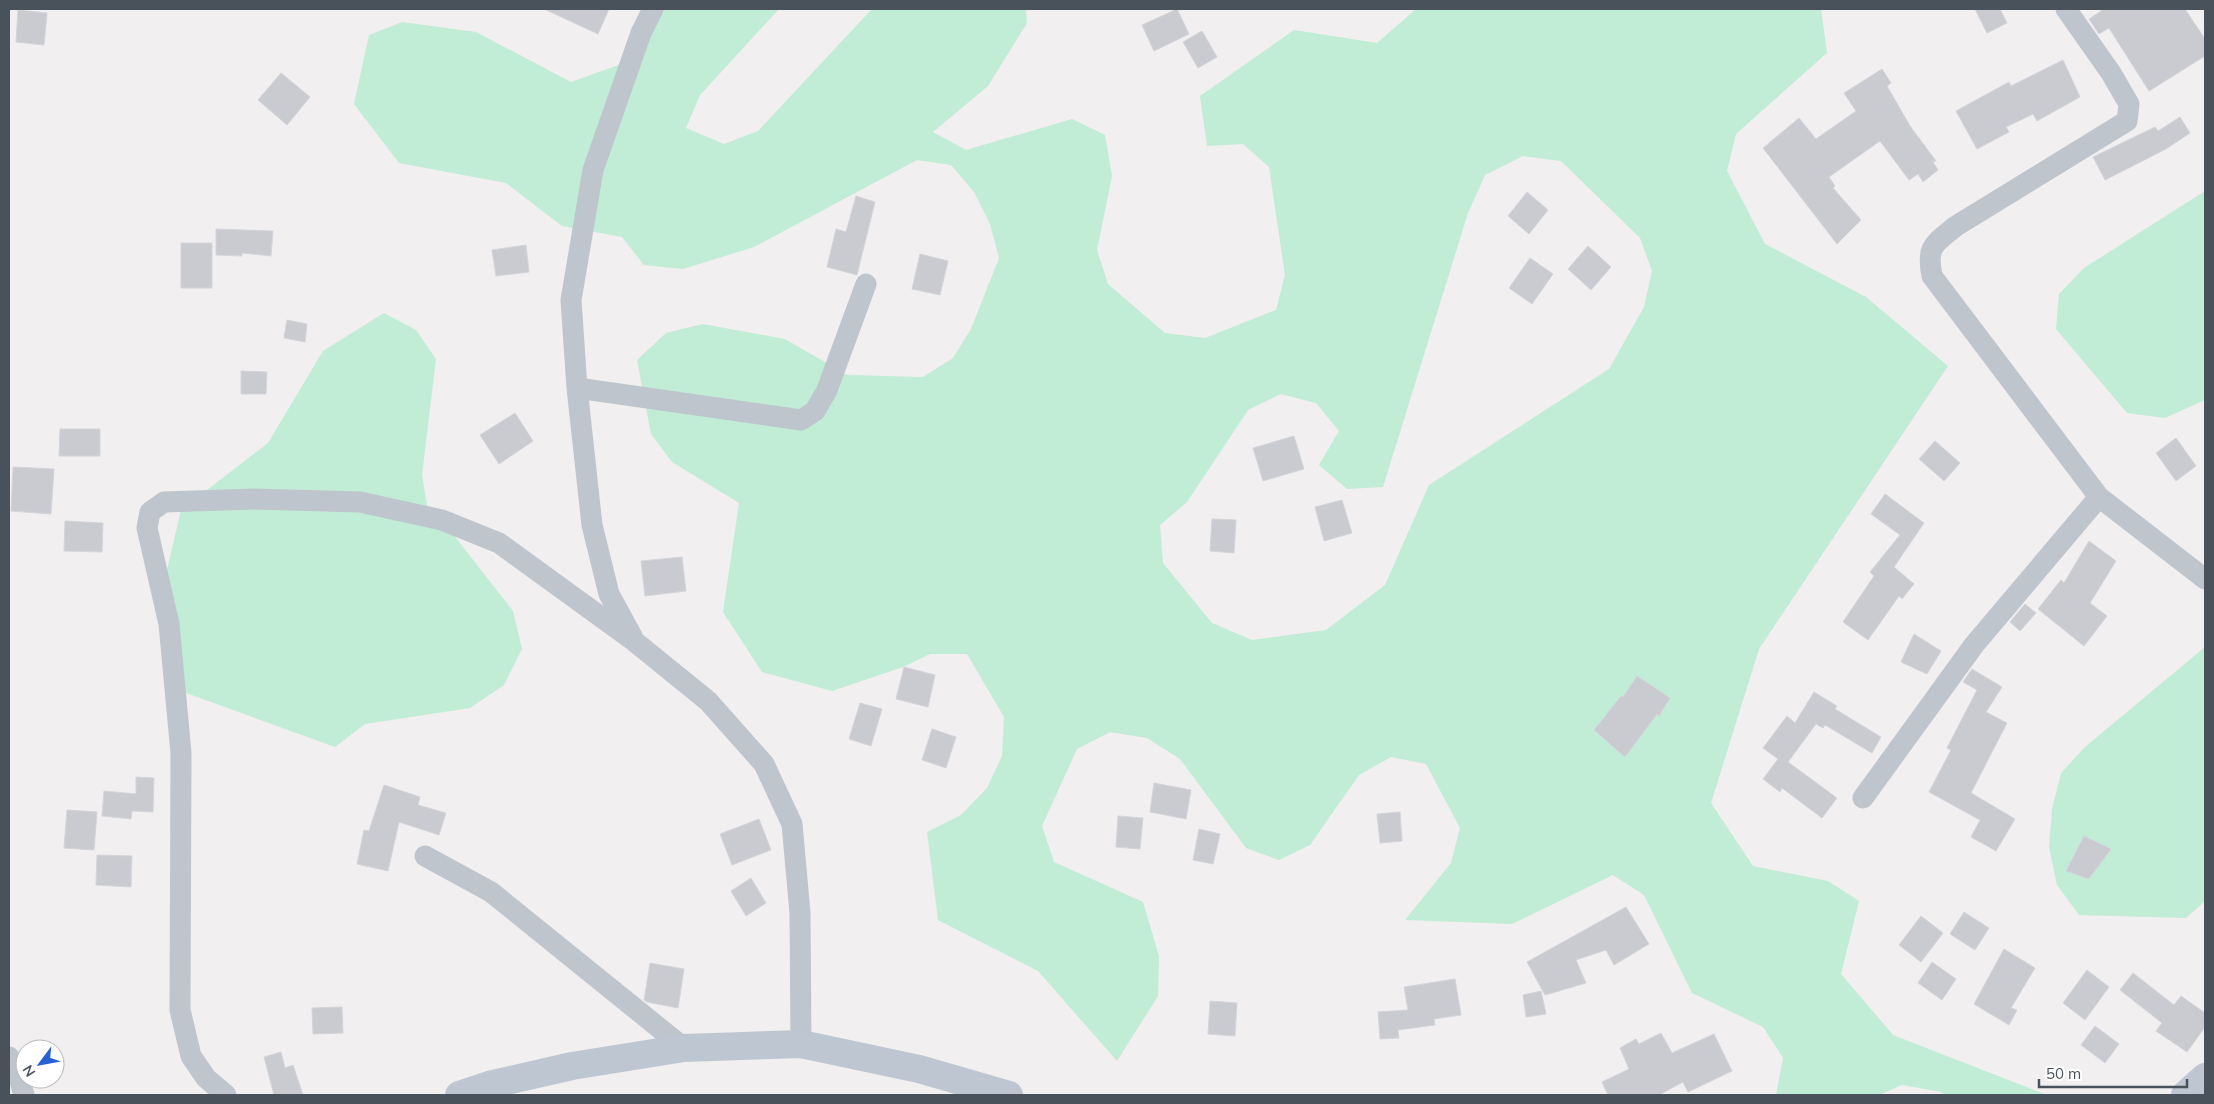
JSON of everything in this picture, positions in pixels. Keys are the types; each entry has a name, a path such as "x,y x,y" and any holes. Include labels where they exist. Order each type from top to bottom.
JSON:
{"street":[{"path":"634,641 609,594 592,525 576,388 571,300 593,170 641,34 653,9"},
{"path":"2066,9 2111,74 2129,104 2127,121 1956,226 1934,244 1928,258 1932,276 2100,496 2205,579"},
{"path":"576,388 801,420 815,411 827,390 866,284"},
{"path":"1863,798 1974,645 2100,496"},
{"path":"226,1095 206,1078 191,1056 180,1010 182,753 169,624 147,528 150,512 164,502 273,499 360,502 442,520 499,542 634,641 708,701 764,764 792,824 800,913 801,1044"},
{"path":"425,856 491,892 684,1048"},
{"path":"459,1095 489,1085 572,1066 684,1048 801,1044 919,1069 1009,1095"},
{"path":"9,1057 16,1068 24,1095"},
{"path":"2185,1095 2205,1077"}],"green space":[{"path":"663,9 779,9 700,95 686,128 724,144 758,131 872,9 1026,9 1027,23 988,86 933,132 966,150 1072,119 1105,135 1112,176 1097,250 1108,284 1165,333 1205,338 1276,310 1285,275 1269,167 1243,144 1207,146 1200,96 1294,30 1377,43 1416,9 1821,9 1827,53 1736,134 1727,171 1765,244 1866,297 1948,366 1759,649 1711,803 1753,866 1828,881 1859,901 1841,974 1893,1035 2047,1095 1946,1095 1941,1092 1902,1085 1879,1095 1776,1095 1783,1058 1763,1027 1692,993 1644,895 1613,875 1512,924 1405,920 1451,863 1460,828 1426,764 1391,757 1359,775 1310,845 1279,860 1246,848 1180,759 1147,738 1110,732 1077,749 1042,826 1054,862 1143,902 1159,956 1158,996 1117,1061 1038,971 938,920 927,832 961,815 987,788 1002,756 1004,717 967,654 930,654 903,667 832,691 762,672 723,612 739,503 672,462 651,434 637,360 666,333 703,324 785,339 847,375 923,377 953,358 971,329 999,258 990,224 974,192 951,165 917,160 754,247 683,269 644,265 622,237 562,226 506,183 399,163 354,104 369,35 402,22 476,32 571,82 641,57","holes":["1523,156 1561,161 1640,238 1652,271 1644,307 1609,369 1429,485 1385,585 1326,630 1252,640 1212,623 1163,563 1160,525 1187,502 1248,410 1281,394 1316,403 1339,431 1319,465 1347,489 1383,487 1468,213 1485,175"]},
{"path":"2205,191 2205,400 2165,418 2127,413 2056,329 2059,294 2084,268"},
{"path":"384,313 416,330 436,359 422,475 428,511 442,520 513,611 522,649 504,685 470,708 365,724 335,747 175,689 164,583 181,510 268,443 323,351"},
{"path":"2205,647 2205,901 2186,918 2079,915 2057,885 2049,847 2052,809 2061,773 2085,747"}],"building":[{"path":"544,9 609,9 598,34"},
{"path":"1177,9 1189,34 1154,51 1142,25"},
{"path":"1975,9 2000,9 2007,23 1987,33"},
{"path":"2104,9 2185,9 2205,39 2205,56 2149,91 2109,28 2099,34 2089,19"},
{"path":"18,10 47,13 44,45 16,42"},
{"path":"1202,31 1217,57 1198,68 1183,42"},
{"path":"2063,60 2080,97 2037,121 2033,114 2006,127 2009,132 1977,149 1956,111 2009,82 2011,86"},
{"path":"1882,69 1891,83 1887,86 1910,126 1936,161 1933,162 1938,170 1923,182 1918,174 1909,180 1880,141 1829,177 1835,186 1833,188 1861,220 1837,244 1763,148 1799,118 1816,139 1856,111 1844,93"},
{"path":"281,73 310,97 287,125 258,100"},
{"path":"2180,117 2190,133 2166,149 2105,180 2093,157 2155,127 2158,131"},
{"path":"1527,192 1548,210 1529,234 1508,216"},
{"path":"856,196 875,202 857,275 827,267 836,229 846,232"},
{"path":"216,229 273,231 271,256 242,253 242,256 216,255"},
{"path":"181,243 212,243 212,288 181,288"},
{"path":"526,245 529,272 496,276 492,250"},
{"path":"1588,246 1611,267 1591,290 1568,269"},
{"path":"920,254 948,261 940,295 912,289"},
{"path":"1530,258 1553,274 1532,304 1509,288"},
{"path":"287,320 307,324 305,342 284,338"},
{"path":"241,371 267,372 266,394 241,394"},
{"path":"515,413 533,441 499,464 480,435"},
{"path":"60,429 100,429 100,456 59,456"},
{"path":"1294,436 1304,469 1263,481 1253,448"},
{"path":"2176,438 2196,466 2176,481 2156,453"},
{"path":"1935,441 1960,463 1944,481 1919,459"},
{"path":"13,467 54,469 51,514 11,511"},
{"path":"1885,494 1924,523 1894,567 1914,584 1902,599 1899,596 1868,640 1843,622 1874,576 1870,572 1900,535 1871,514"},
{"path":"1342,500 1352,533 1324,541 1315,507"},
{"path":"1212,519 1236,520 1234,553 1210,551"},
{"path":"65,521 103,523 102,552 64,551"},
{"path":"2089,541 2116,561 2090,603 2107,616 2084,646 2038,609 2061,580 2064,583"},
{"path":"682,557 686,591 645,596 641,561"},
{"path":"2025,604 2036,613 2020,631 2010,622"},
{"path":"1914,634 1941,651 1927,674 1901,662"},
{"path":"904,667 935,675 928,707 896,699"},
{"path":"1972,669 2002,687 1986,712 2007,723 1971,793 2015,819 1996,851 1971,837 1980,820 1929,792 1951,750 1947,748 1977,690 1963,682"},
{"path":"1637,676 1670,698 1659,716 1657,714 1625,757 1594,730 1621,696 1623,697"},
{"path":"1814,692 1837,706 1835,709 1881,737 1872,753 1825,725 1823,728 1816,724 1788,762 1837,798 1822,818 1782,788 1780,792 1763,779 1778,759 1763,748 1787,716 1795,723"},
{"path":"860,703 882,709 871,746 849,739"},
{"path":"932,729 956,737 946,768 922,760"},
{"path":"136,777 154,778 153,812 132,811 131,819 102,816 104,791 136,794"},
{"path":"1154,783 1191,790 1186,819 1150,812"},
{"path":"384,785 420,797 418,805 446,813 439,835 399,822 388,871 357,864 364,830 369,831"},
{"path":"67,810 97,812 94,850 64,848"},
{"path":"1400,812 1402,841 1380,843 1377,814"},
{"path":"1118,816 1143,818 1140,849 1116,847"},
{"path":"759,819 771,850 732,865 720,834"},
{"path":"1199,829 1220,834 1213,864 1193,860"},
{"path":"2084,836 2111,849 2089,879 2066,871"},
{"path":"97,855 132,856 131,887 96,885"},
{"path":"751,878 766,903 746,916 731,891"},
{"path":"1626,907 1649,944 1614,965 1606,950 1576,960 1586,983 1545,995 1527,962"},
{"path":"1964,912 1989,928 1975,950 1950,934"},
{"path":"1921,916 1943,933 1921,962 1899,945"},
{"path":"2004,949 2035,968 2011,1008 2017,1010 2009,1025 1974,1004"},
{"path":"1932,962 1956,979 1942,1000 1918,983"},
{"path":"650,963 684,969 678,1008 644,1000"},
{"path":"2087,970 2109,987 2085,1020 2063,1003"},
{"path":"2133,973 2174,1005 2181,996 2205,1013 2205,1027 2187,1052 2156,1031 2162,1023 2120,990"},
{"path":"1455,979 1461,1015 1434,1019 1435,1025 1398,1030 1399,1038 1380,1039 1378,1012 1408,1010 1404,987"},
{"path":"1541,991 1546,1014 1526,1017 1523,995"},
{"path":"1210,1001 1237,1003 1235,1036 1208,1034"},
{"path":"342,1007 343,1033 313,1034 312,1008"},
{"path":"2095,1026 2119,1044 2105,1063 2081,1045"},
{"path":"1661,1033 1672,1053 1714,1034 1732,1071 1688,1092 1683,1082 1659,1095 1608,1095 1602,1082 1629,1069 1620,1048 1636,1039 1639,1044"},
{"path":"281,1052 285,1068 293,1065 303,1095 274,1095 264,1057"}]}
